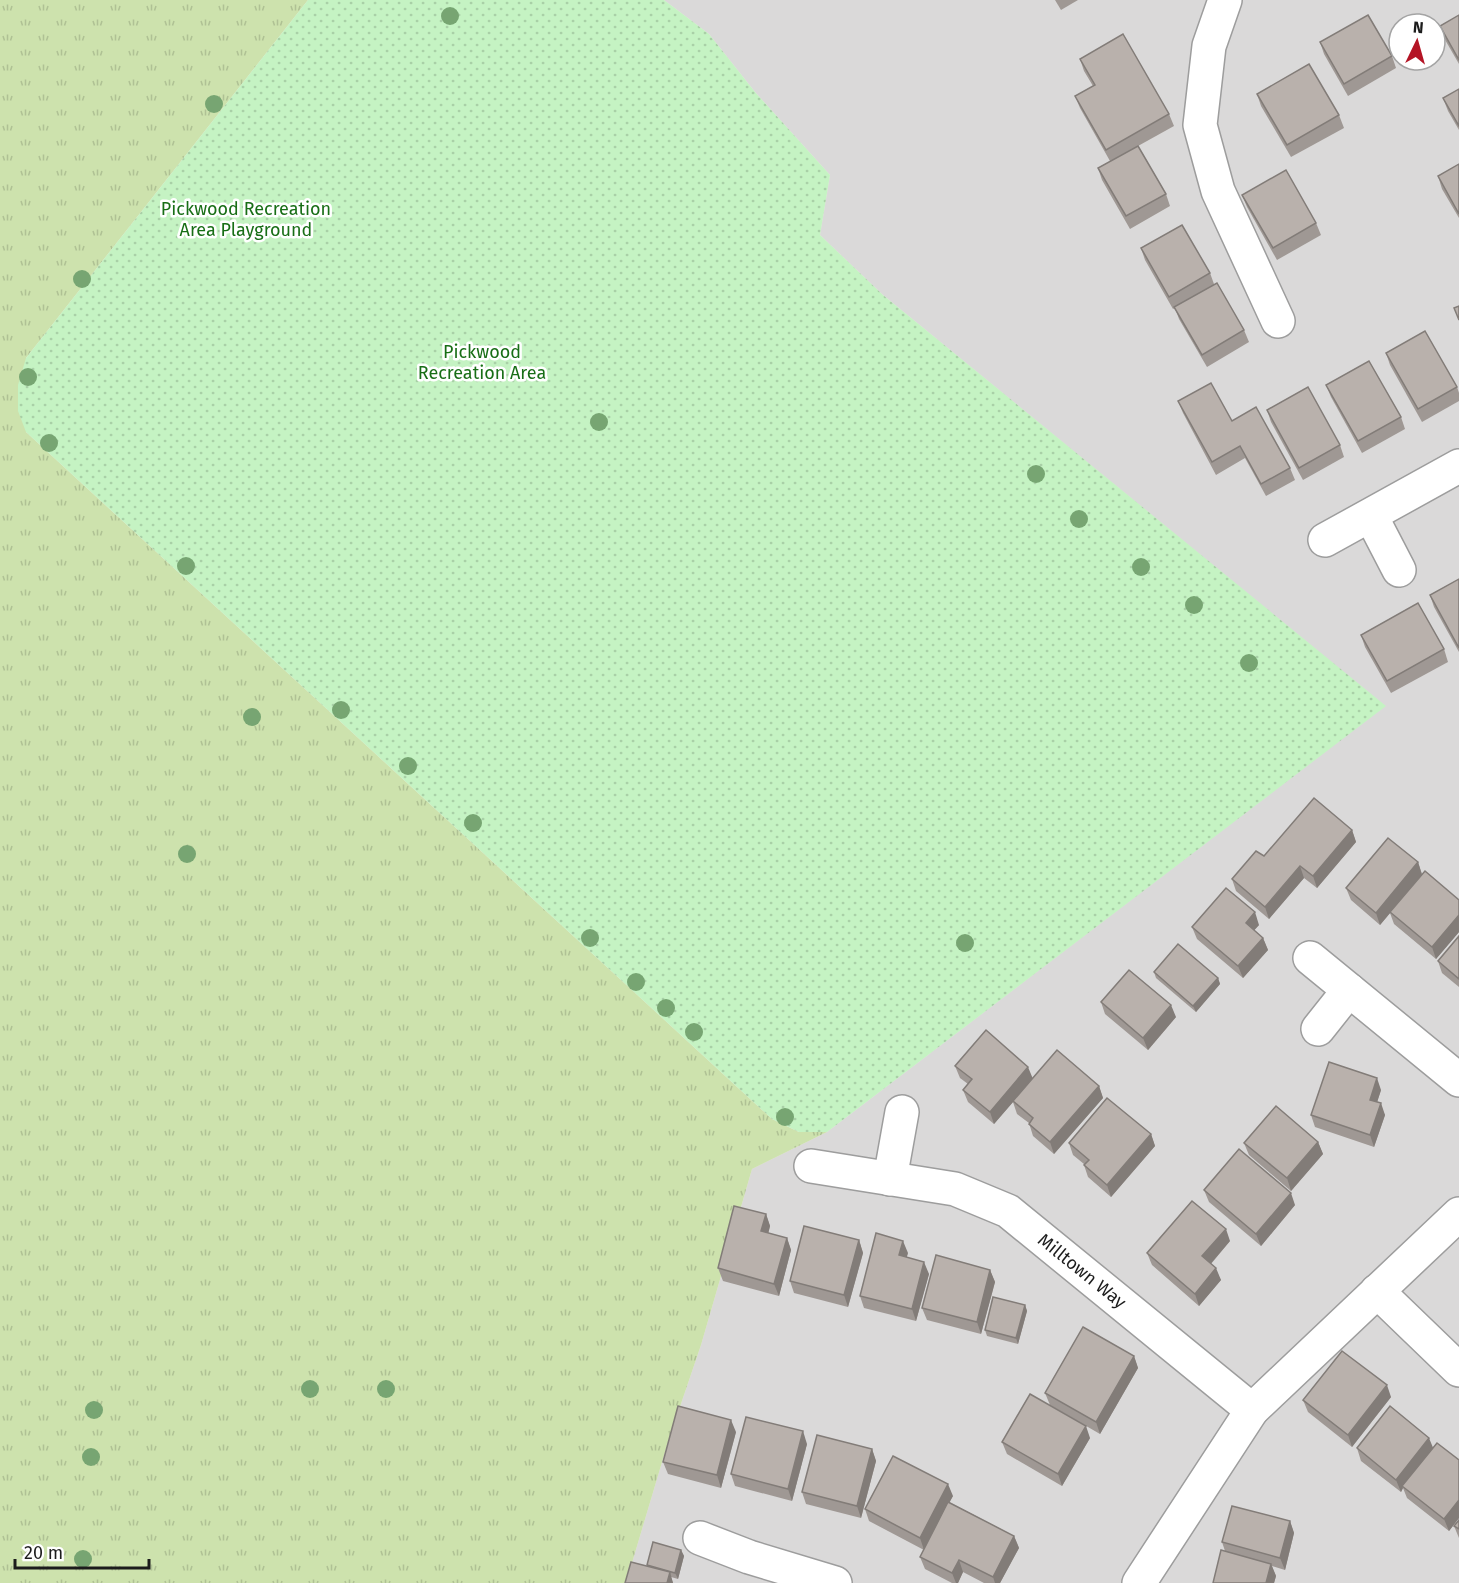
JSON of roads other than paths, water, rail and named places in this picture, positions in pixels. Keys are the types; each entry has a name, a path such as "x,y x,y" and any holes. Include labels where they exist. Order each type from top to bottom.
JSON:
{"street":[{"path":"1226,0 1209,46 1200,125 1218,191 1278,321"},
{"path":"1325,540 1459,466"},
{"path":"1371,516 1399,570"},
{"path":"1310,958 1459,1080"},
{"path":"1318,1029 1349,990"},
{"path":"890,1179 902,1112"},
{"name":"Milltown Way","path":"811,1167 955,1189 1008,1211 1252,1410"},
{"path":"1139,1583 1252,1410 1459,1214"},
{"path":"1377,1291 1459,1370"},
{"path":"700,1538 798,1577 835,1583"}],"park label":[{"name":"Pickwood Recreation Area Playground","path":"246,219"},
{"name":"Pickwood Recreation Area","path":"482,362"}]}
